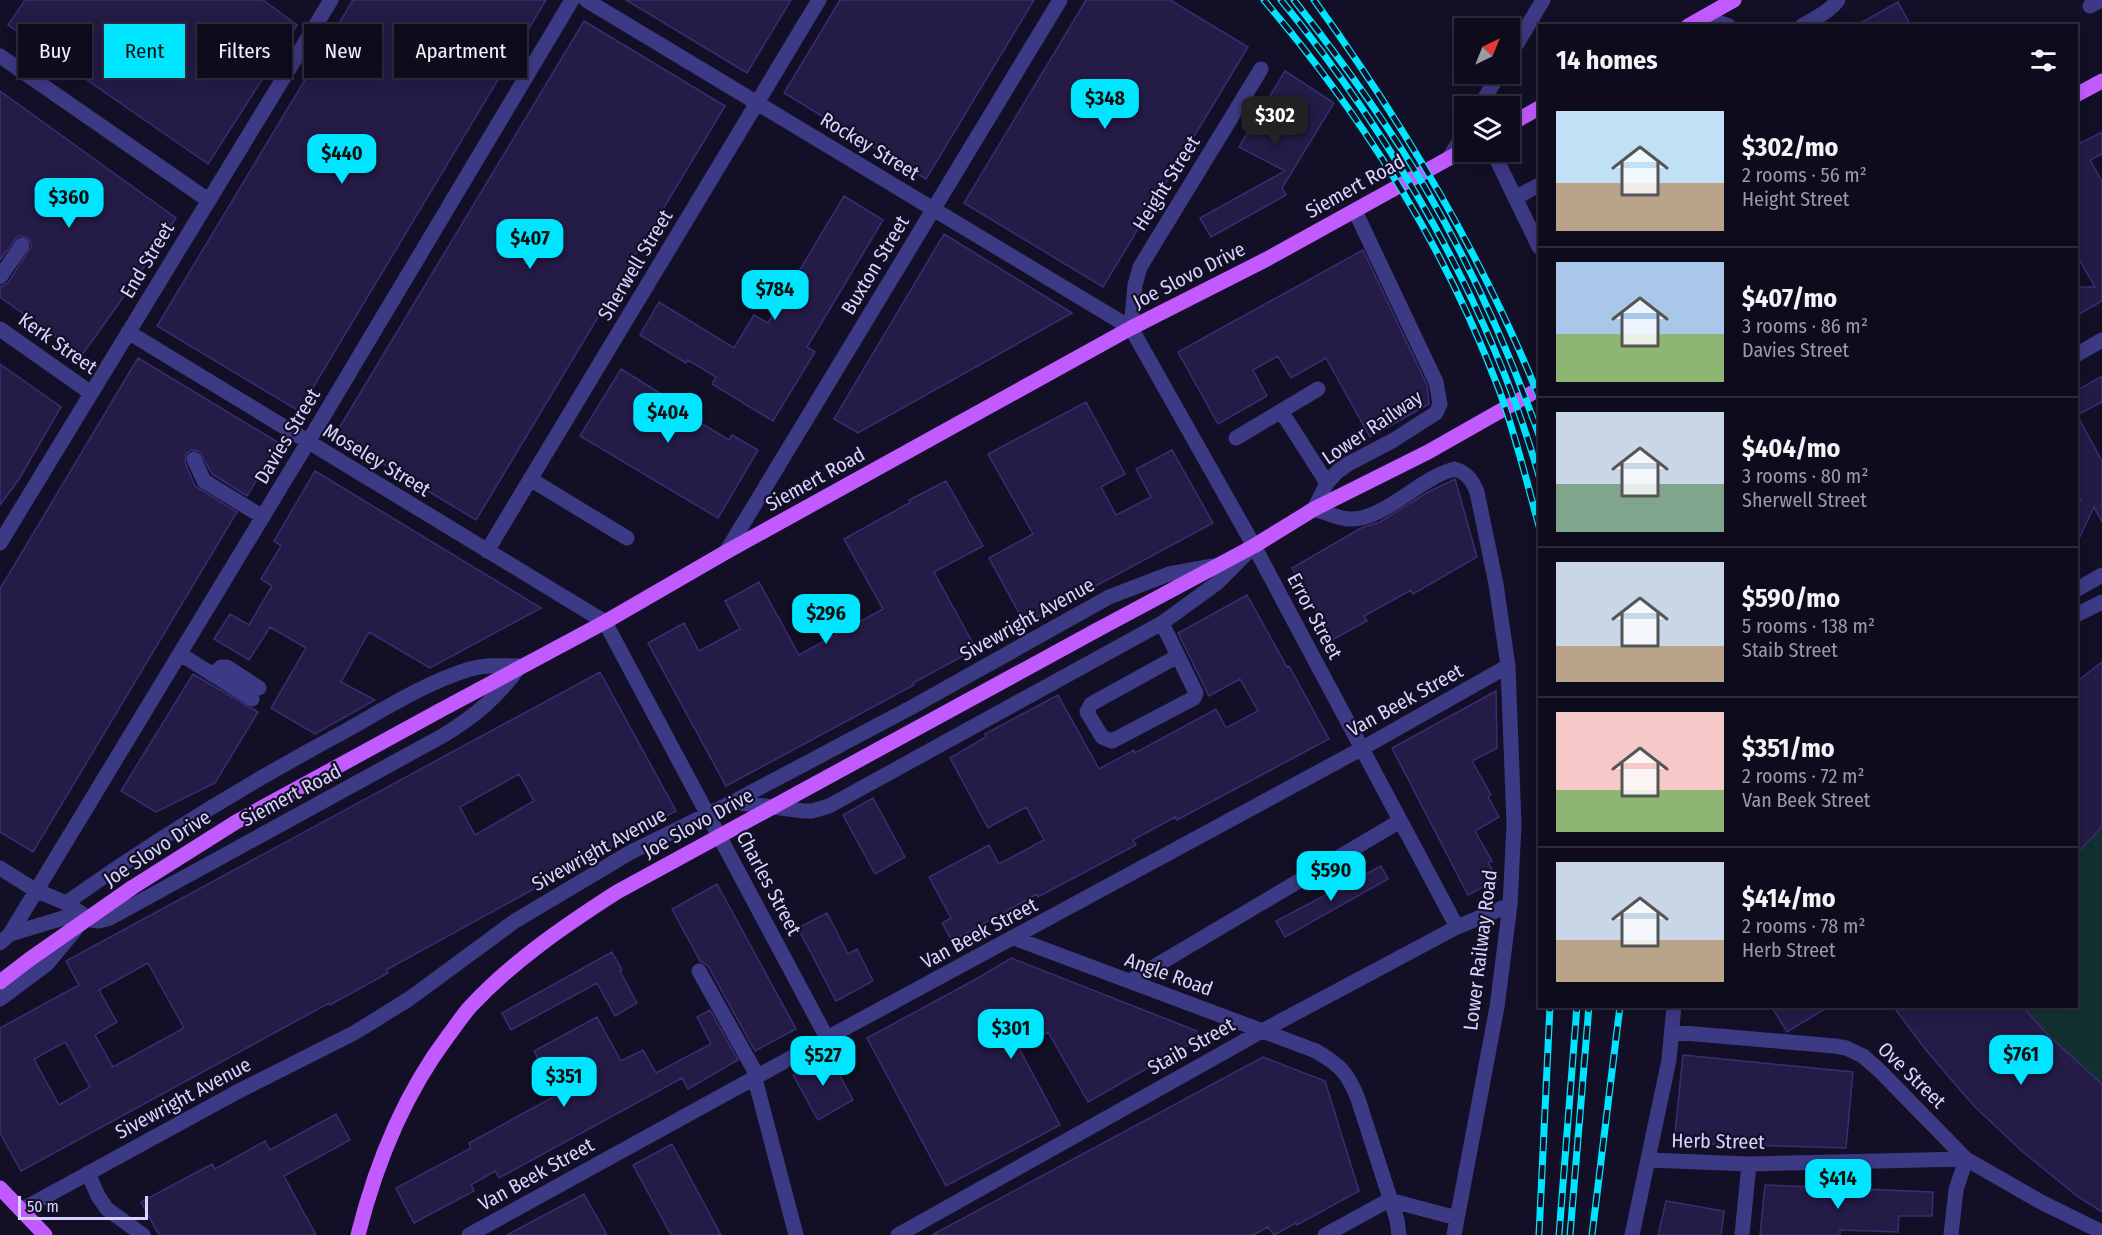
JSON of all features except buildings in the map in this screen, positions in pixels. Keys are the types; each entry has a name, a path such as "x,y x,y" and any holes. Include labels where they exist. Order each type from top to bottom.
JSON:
{"main road":[{"path":"1692,24 1734,0"},
{"path":"2078,94 2102,81"},
{"path":"1520,119 1538,109"},
{"name":"Siemert Road","path":"1267,259 1454,155"},
{"name":"Joe Slovo Drive","path":"1131,328 1267,259"},
{"name":"Siemert Road","path":"439,711 605,622 726,552 1131,328"},
{"path":"1254,546 1314,509 1428,452 1538,390"},
{"name":"Joe Slovo Drive","path":"358,1235 366,1200 379,1162 398,1117 419,1078 468,1009 531,951 564,926 617,892 1254,546"},
{"name":"Joe Slovo Drive","path":"0,982 56,940 184,854 236,822 439,711"},
{"path":"0,1188 45,1235"}],"street":[{"name":"Davies Street","path":"35,890 263,517 572,0"},
{"name":"Rockey Street","path":"586,0 1131,328"},
{"name":"Sherwell Street","path":"487,551 819,0"},
{"name":"Buxton Street","path":"726,552 1060,0"},
{"path":"1520,39 1543,0"},
{"path":"1805,24 1834,6 1838,0"},
{"name":"End Street","path":"0,543 325,2"},
{"path":"1704,17 1723,24"},
{"path":"0,56 208,200"},
{"name":"Height Street","path":"1131,328 1135,285 1140,267 1261,69"},
{"path":"1449,158 1454,150"},
{"path":"1498,162 1538,245"},
{"path":"1515,198 1538,186"},
{"name":"Lower Railway","path":"1314,509 1327,483 1348,464 1392,441 1436,412 1440,404 1436,382 1355,211"},
{"path":"0,277 22,245"},
{"name":"Error Street","path":"1131,328 1254,546 1457,927"},
{"name":"Kerk Street","path":"0,329 91,393"},
{"name":"Moseley Street","path":"128,332 605,622"},
{"path":"2078,354 2102,340"},
{"path":"1236,438 1318,389"},
{"path":"1281,411 1327,483"},
{"path":"194,459 204,481 263,517"},
{"path":"1314,509 1350,519 1366,517 1449,470 1455,469 1467,475 1477,492 1496,584 1508,666"},
{"path":"530,479 627,538"},
{"path":"733,802 804,811 829,806 1162,623 1217,583 1254,546"},
{"name":"Sivewright Avenue","path":"21,1210 237,1092 354,1033 409,999 514,921 631,852 709,815 912,707 1109,597 1169,574 1216,566"},
{"path":"2078,589 2102,575"},
{"path":"2078,614 2102,602"},
{"name":"Charles Street","path":"605,622 827,1038"},
{"path":"1162,623 1196,693 1192,701 1112,741 1102,737 1087,712 1091,704 1178,656"},
{"path":"180,654 213,675 225,666 256,694"},
{"name":"Siemert Road","path":"66,903 152,843 287,762 428,686 470,669 494,665 520,666"},
{"name":"Siemert Road","path":"5,938 82,915 99,921 122,913 444,735 484,708 506,686 520,666"},
{"name":"Van Beek Street","path":"469,1235 1361,749 1508,666"},
{"name":"Lower Railway Road","path":"1454,1235 1497,1007 1510,905 1514,824 1508,666"},
{"path":"1130,981 1400,821"},
{"path":"0,868 35,890 66,903 82,915 56,955 0,999"},
{"path":"5,938 35,890"},
{"name":"Staib Street","path":"898,1235 1262,1031 1457,927 1510,905"},
{"name":"Angle Road","path":"1014,938 1316,1051 1342,1068 1351,1080 1358,1099 1397,1220 1399,1235"},
{"path":"699,970 756,1078 796,1235"},
{"path":"1632,1235 1648,1165 1672,1032 1674,1008"},
{"name":"Ove Street","path":"1672,1032 1835,1046 1854,1051 1879,1070 1966,1159 2041,1202 2102,1232"},
{"path":"1951,1235 1956,1190 1966,1159"},
{"name":"Herb Street","path":"1648,1165 1966,1159"},
{"path":"1742,1235 1749,1164"},
{"path":"1640,1235 1651,1180 1648,1165"},
{"path":"88,1173 98,1196 107,1209 132,1232"},
{"path":"1325,1235 1389,1200 1457,1218"}],"green space":[{"path":"2102,662 2102,1212 2068,1188 2004,1136 1943,1071 1894,1008 2078,1008 2078,680"}],"railway":[{"path":"1264,0 1300,44 1367,136 1398,183 1426,232 1476,334 1498,387 1538,522"},
{"path":"1281,0 1323,53 1362,108 1434,225 1466,286 1494,348 1538,473"},
{"path":"1294,0 1380,117 1444,220 1489,310 1538,432"},
{"path":"1314,0 1379,94 1438,191 1492,292 1538,395"},
{"path":"1539,1235 1550,1008"},
{"path":"1559,1235 1577,1008"},
{"path":"1570,1235 1589,1008"},
{"path":"1592,1235 1620,1008"}]}
